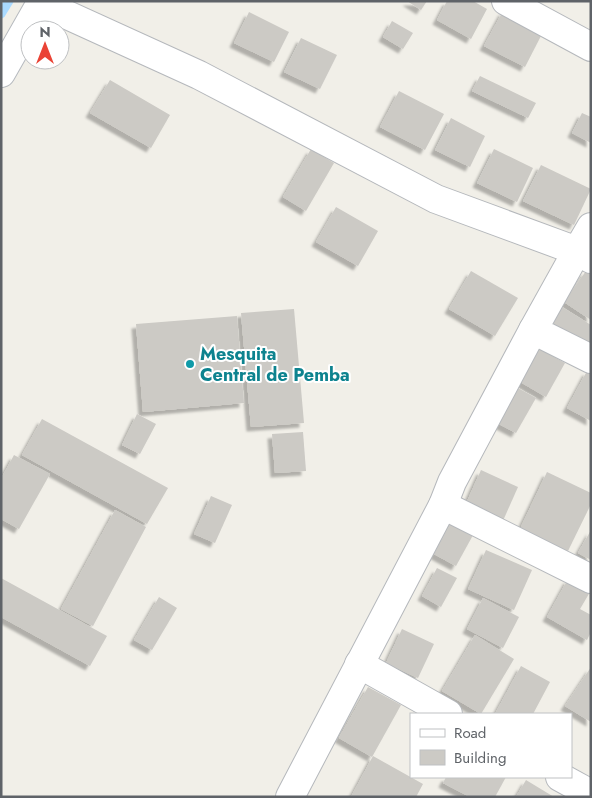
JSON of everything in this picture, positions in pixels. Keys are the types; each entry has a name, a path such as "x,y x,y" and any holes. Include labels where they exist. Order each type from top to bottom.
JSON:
{"street":[{"path":"506,1 591,47"},
{"path":"1,73 42,2 198,75 436,199 584,255"},
{"path":"290,797 533,330 584,255 591,227"},
{"path":"533,330 591,359"},
{"path":"442,505 591,579"},
{"path":"359,664 446,713"},
{"path":"562,778 591,794"}],"building":[{"path":"407,1 427,1 421,10"},
{"path":"447,1 473,1 487,9 471,39 437,20"},
{"path":"503,11 543,32 525,67 484,46"},
{"path":"249,12 289,32 274,62 234,43"},
{"path":"392,21 413,33 403,49 383,37"},
{"path":"301,38 337,55 320,89 284,72"},
{"path":"480,76 536,103 528,118 472,91"},
{"path":"110,80 170,115 151,148 90,113"},
{"path":"399,91 444,114 425,150 380,127"},
{"path":"582,113 591,117 591,143 572,133"},
{"path":"451,118 485,136 470,167 435,150"},
{"path":"311,149 334,163 306,211 283,197"},
{"path":"494,149 533,168 517,202 477,183"},
{"path":"541,165 591,189 574,225 523,201"},
{"path":"336,207 378,231 358,266 316,242"},
{"path":"471,271 518,298 495,336 449,309"},
{"path":"586,271 591,274 591,320 564,302"},
{"path":"562,307 591,325 591,346 553,323"},
{"path":"294,309 304,423 251,427 241,313"},
{"name":"Mesquita Central de Pemba","path":"237,316 244,403 143,412 136,324"},
{"path":"536,347 565,363 546,397 517,380"},
{"path":"587,371 591,373 591,421 567,408"},
{"path":"516,387 536,398 516,433 497,423"},
{"path":"137,414 156,424 140,454 122,445"},
{"path":"42,419 168,488 147,524 22,455"},
{"path":"303,432 306,471 275,473 272,434"},
{"path":"14,455 50,474 19,529 1,519 1,479"},
{"path":"481,470 518,487 502,523 465,506"},
{"path":"547,472 591,493 591,504 568,551 520,529"},
{"path":"211,496 232,505 215,543 194,534"},
{"path":"115,510 146,527 93,626 61,609"},
{"path":"456,514 478,526 456,566 434,554"},
{"path":"591,530 591,560 578,553"},
{"path":"486,550 532,570 514,610 468,589"},
{"path":"437,568 457,578 441,607 422,596"},
{"path":"1,578 107,636 90,666 1,617"},
{"path":"568,579 590,592 580,609 591,615 591,632 587,640 547,617"},
{"path":"159,597 177,608 152,650 134,640"},
{"path":"483,598 519,617 503,648 467,629"},
{"path":"402,629 434,644 418,678 386,663"},
{"path":"475,635 514,659 482,713 442,691"},
{"path":"521,666 550,682 534,713 496,713"},
{"path":"591,667 591,722 565,706"},
{"path":"368,687 401,705 372,757 339,738"},
{"path":"373,756 423,784 416,797 351,797"},
{"path":"446,778 505,778 495,797 470,797 443,783"},
{"path":"526,780 554,797 516,797"}],"waterway":[{"path":"1,14 9,1"}],"place":[{"name":"Mesquita Central de Pemba","path":"190,364"}]}
